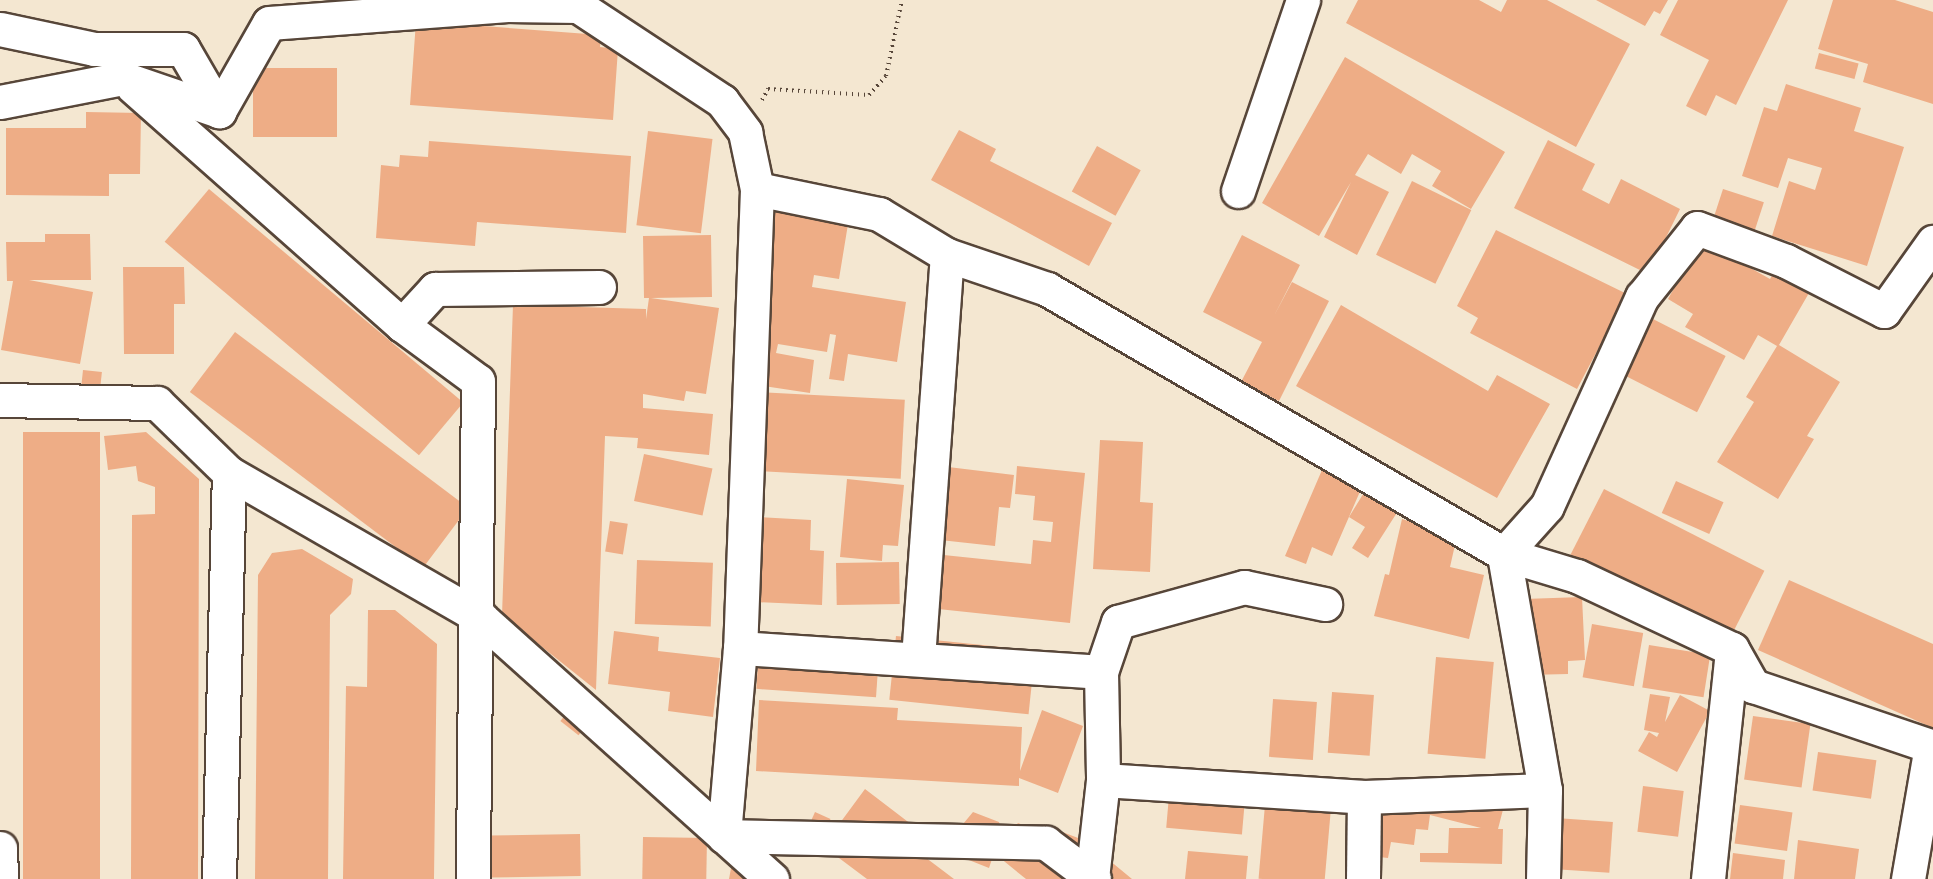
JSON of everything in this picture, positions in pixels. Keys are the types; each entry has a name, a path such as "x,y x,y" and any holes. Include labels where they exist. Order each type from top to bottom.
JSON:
{"street":[{"path":"1238,191 1303,0"},
{"path":"219,111 269,23 507,5 578,6 722,101 745,132 757,189 740,648 724,836"},
{"path":"0,29 94,49 183,49 219,111"},
{"path":"0,102 123,78 219,111"},
{"path":"123,78 402,325 478,381 473,879"},
{"path":"757,189 879,214 947,255 1047,288 1504,554 1577,576 1732,649 1753,687 1932,747 1908,879"},
{"path":"1504,554 1547,506 1642,297 1697,228 1786,261 1884,311 1933,242"},
{"path":"918,658 947,255"},
{"path":"402,325 435,289 599,287"},
{"path":"0,400 157,403 229,473 474,614 772,879"},
{"path":"219,879 229,473"},
{"path":"1504,554 1545,790 1543,879"},
{"path":"1093,878 1103,780 1101,672 1118,622 1244,587 1325,604"},
{"path":"740,648 918,658 1101,672"},
{"path":"1708,879 1732,649"},
{"path":"1103,780 1364,797 1545,790"},
{"path":"1363,879 1364,797"},
{"path":"724,836 1046,843 1093,878"},
{"path":"0,848 1,879"}],"path":[{"path":"745,132 768,89 869,95 886,76 902,0"}],"building":[{"path":"1358,0 1479,0 1501,12 1507,0 1547,0 1630,44 1576,147 1346,23"},
{"path":"1596,0 1668,0 1660,14 1654,11 1645,26"},
{"path":"1678,0 1788,0 1736,105 1716,95 1706,116 1686,106 1709,60 1660,35"},
{"path":"1833,0 1895,0 1933,12 1933,104 1863,82 1868,64 1818,49"},
{"path":"416,21 601,35 600,47 618,49 613,120 410,105"},
{"path":"1819,53 1859,64 1854,79 1815,68"},
{"path":"1345,57 1505,152 1471,209 1432,186 1441,171 1412,154 1401,174 1368,154 1355,175 1389,192 1357,255 1324,237 1351,182 1319,236 1262,203"},
{"path":"253,68 337,68 337,137 253,137"},
{"path":"1786,84 1861,108 1854,131 1904,147 1867,266 1772,236 1789,181 1815,190 1822,168 1788,158 1778,188 1742,176 1764,107 1777,111"},
{"path":"86,112 141,113 140,174 109,174 109,196 6,195 6,128 86,128"},
{"path":"959,130 996,149 990,161 1112,223 1089,266 931,180"},
{"path":"648,131 713,139 701,233 636,225"},
{"path":"1548,140 1595,164 1582,190 1609,204 1621,179 1680,209 1648,274 1514,208"},
{"path":"429,141 631,156 626,233 477,222 475,246 376,238 381,165 399,167 400,155 428,157"},
{"path":"1097,146 1141,170 1116,216 1072,191"},
{"path":"1412,181 1471,210 1435,284 1376,255"},
{"path":"209,189 463,402 419,455 165,242"},
{"path":"1723,189 1764,202 1752,240 1711,227"},
{"path":"772,206 849,218 839,279 814,275 812,287 906,302 897,362 848,354 844,381 829,379 836,335 830,334 827,352 778,344 776,353 814,360 810,393 744,383"},
{"path":"1496,230 1627,294 1577,389 1470,333 1478,318 1457,306"},
{"path":"45,234 90,234 91,280 29,280 93,292 80,364 1,350 13,281 7,281 6,242 45,242"},
{"path":"711,235 712,297 651,298 719,308 706,394 686,391 684,401 643,394 643,408 713,414 709,455 637,448 638,438 605,436 596,690 502,615 513,305 646,309 646,319 649,298 644,298 643,236"},
{"path":"1242,235 1300,265 1274,316 1292,282 1329,301 1279,401 1241,382 1262,342 1203,312"},
{"path":"1701,240 1770,279 1777,267 1813,286 1779,345 1840,382 1807,436 1814,439 1778,499 1717,462 1754,402 1746,397 1777,346 1758,335 1744,360 1685,327 1693,314 1668,299"},
{"path":"123,267 184,267 185,304 174,304 174,354 124,354"},
{"path":"1341,305 1488,391 1497,375 1550,404 1497,498 1296,386"},
{"path":"1649,317 1726,356 1697,412 1620,373"},
{"path":"235,332 468,508 423,568 190,392"},
{"path":"83,370 102,372 99,399 80,397"},
{"path":"757,392 905,400 901,479 753,471"},
{"path":"23,432 100,432 100,879 23,879"},
{"path":"146,432 199,479 198,879 131,879 132,515 155,514 155,487 138,481 136,466 108,470 104,436"},
{"path":"1100,440 1143,442 1140,502 1153,503 1150,572 1093,569"},
{"path":"644,454 712,469 702,516 634,501"},
{"path":"1325,463 1365,480 1332,556 1312,547 1306,564 1285,556"},
{"path":"940,466 1014,475 1010,508 999,507 995,546 931,539"},
{"path":"1017,466 1085,473 1070,623 929,608 934,554 1031,564 1033,540 1051,542 1053,522 1033,520 1035,496 1015,494"},
{"path":"847,479 904,485 898,546 883,545 882,561 840,557"},
{"path":"1676,481 1724,502 1709,534 1662,513"},
{"path":"1604,489 1764,571 1730,638 1570,556"},
{"path":"1365,491 1398,511 1368,558 1352,548 1365,527 1349,517"},
{"path":"757,517 811,520 810,550 824,551 822,605 754,602"},
{"path":"1402,519 1457,536 1450,567 1484,575 1469,639 1374,616 1385,574 1389,575"},
{"path":"610,521 628,524 623,554 605,552"},
{"path":"302,549 353,579 351,594 330,615 328,879 255,879 258,575 272,553"},
{"path":"637,560 713,563 711,627 635,624"},
{"path":"899,562 900,604 837,605 836,563"},
{"path":"1789,580 1933,644 1933,728 1758,650"},
{"path":"1582,597 1585,660 1568,661 1568,674 1527,675 1524,599"},
{"path":"368,610 395,610 437,644 434,879 343,879 346,686 367,687"},
{"path":"1592,624 1643,633 1634,686 1583,677"},
{"path":"614,631 659,637 658,651 720,658 713,717 668,711 670,692 608,684"},
{"path":"760,636 880,644 876,697 756,689"},
{"path":"896,636 1035,651 1029,714 889,700"},
{"path":"1649,645 1710,655 1704,697 1642,687"},
{"path":"1436,657 1494,662 1485,759 1428,754"},
{"path":"1332,692 1374,695 1370,756 1328,753"},
{"path":"1650,694 1670,697 1665,722 1680,695 1710,711 1677,772 1638,751 1649,732 1657,737 1659,733 1644,730"},
{"path":"1273,699 1317,702 1313,760 1269,757"},
{"path":"759,700 898,708 897,720 1022,727 1020,771 1042,710 1083,726 1058,793 1019,778 1019,786 756,771"},
{"path":"569,710 587,724 579,735 560,721"},
{"path":"1753,716 1810,724 1802,787 1744,779"},
{"path":"1818,752 1876,760 1871,799 1813,791"},
{"path":"1171,773 1247,780 1242,834 1166,828"},
{"path":"1267,782 1333,788 1325,879 1259,879"},
{"path":"1370,782 1506,798 1498,829 1503,829 1502,864 1420,862 1420,853 1448,853 1449,828 1481,828 1430,815 1428,830 1416,829 1414,845 1391,842 1388,858 1361,855"},
{"path":"1643,786 1684,791 1678,837 1637,832"},
{"path":"865,789 920,831 909,845 954,879 867,879 823,846"},
{"path":"1740,805 1792,812 1787,851 1735,844"},
{"path":"815,812 831,819 821,841 805,834"},
{"path":"973,812 999,822 1004,839 1018,823 1038,831 1044,825 1086,841 1132,879 1026,879 994,853 989,868 931,845 936,831 963,824"},
{"path":"1556,818 1613,822 1609,873 1552,869"},
{"path":"580,834 581,876 490,878 489,836"},
{"path":"643,837 707,838 706,879 642,879"},
{"path":"1798,840 1859,849 1855,879 1794,879"},
{"path":"1188,851 1248,856 1246,879 1185,879"},
{"path":"1733,853 1785,860 1783,879 1730,879"},
{"path":"732,863 755,879 729,879"}]}
